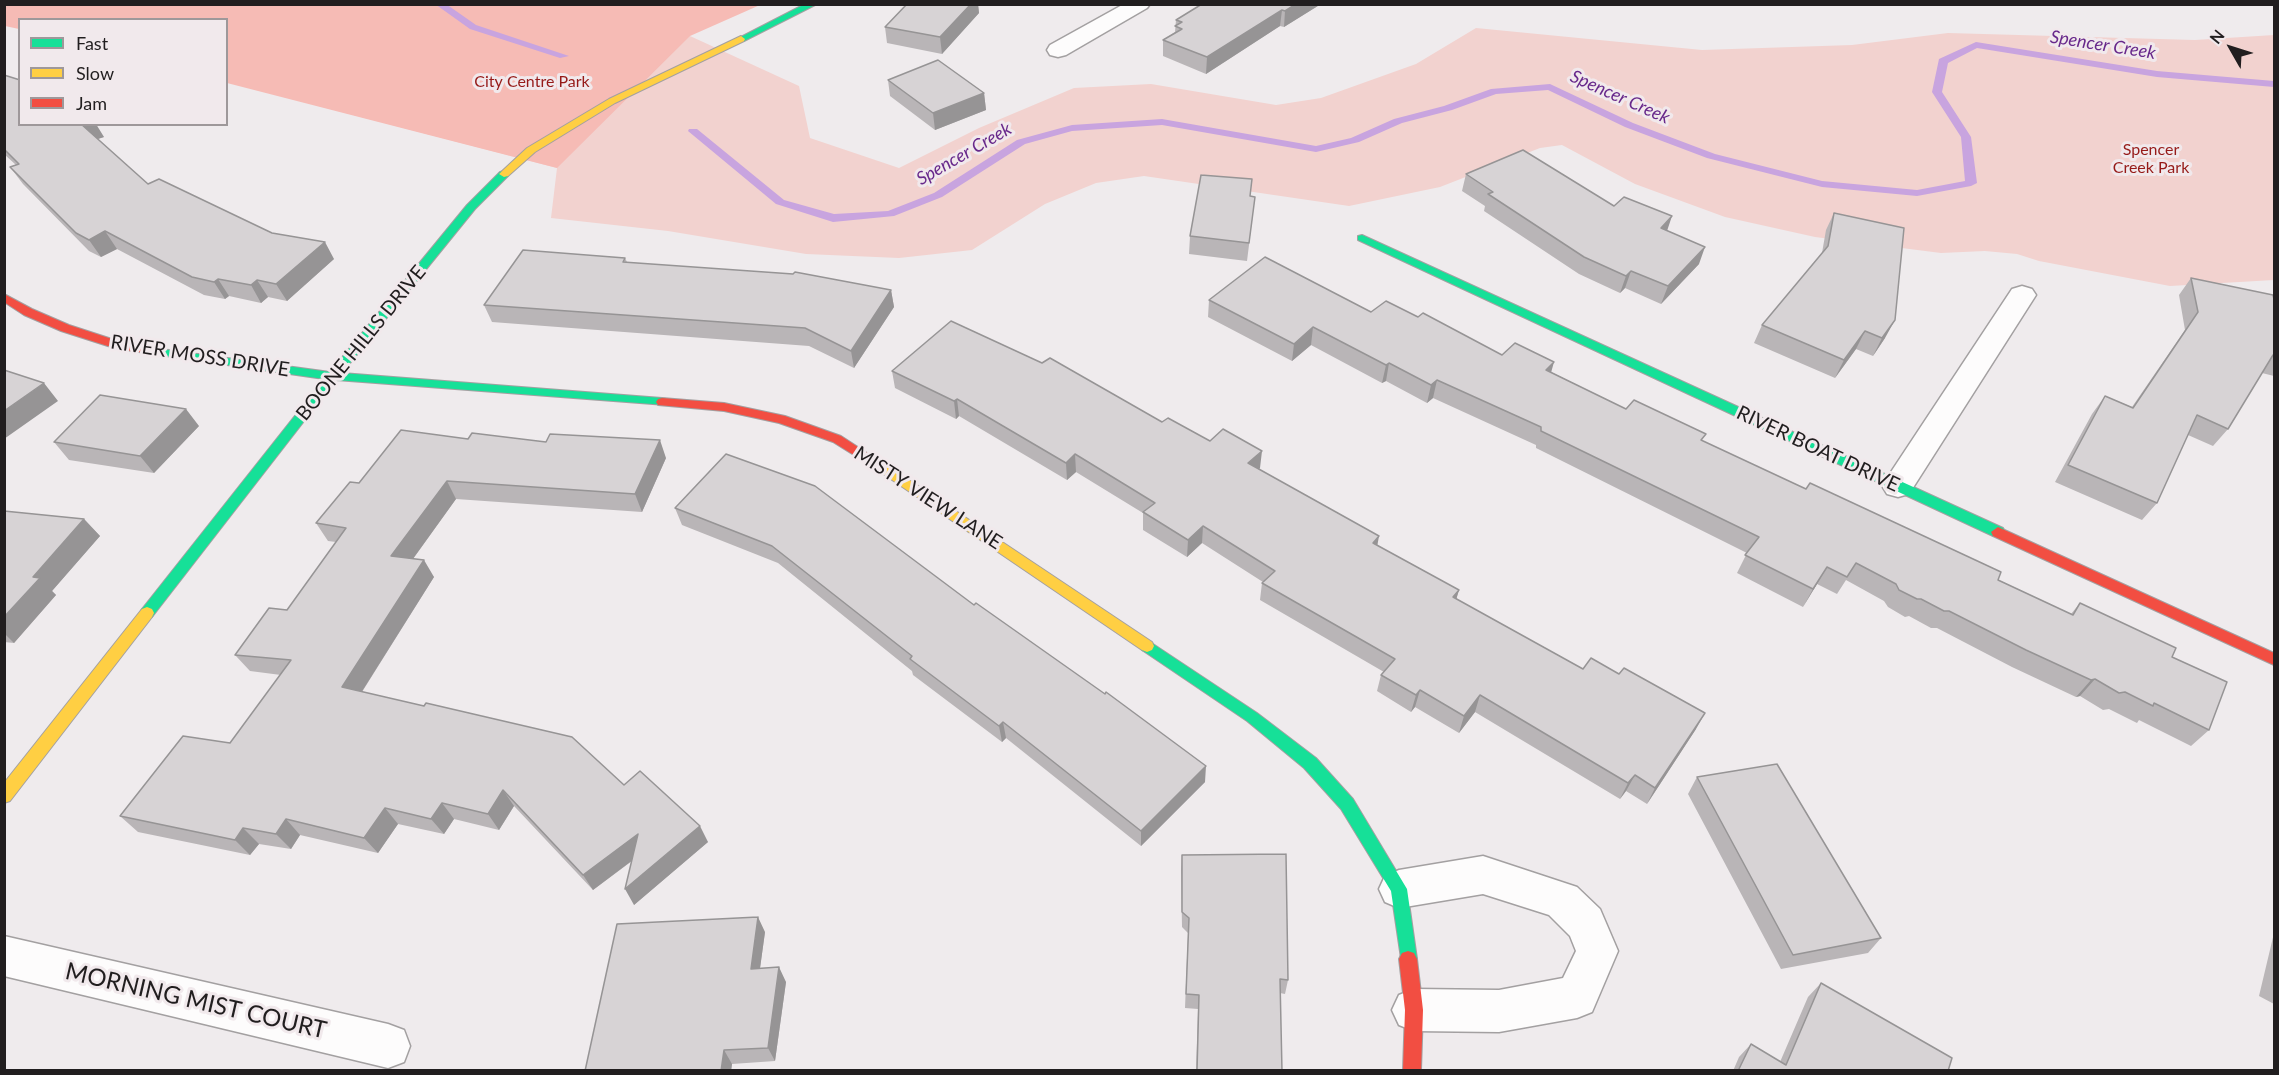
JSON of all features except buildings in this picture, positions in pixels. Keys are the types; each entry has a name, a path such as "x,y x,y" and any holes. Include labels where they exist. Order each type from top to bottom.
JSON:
{"street":[{"name":"BOONE HILLS DRIVE","path":"4,796 333,376 471,207 531,150 612,101 813,4"},
{"path":"1058,50 1140,4"},
{"name":"RIVER BOAT DRIVE","path":"1362,238 2274,660"},
{"path":"1898,486 2022,295"},
{"name":"RIVER MOSS DRIVE","path":"4,297 27,312 65,328 114,344 193,358 333,376"},
{"name":"MISTY VIEW LANE","path":"333,376 724,407 781,419 837,439 918,490 1260,723 1310,763 1347,804 1399,889 1414,1010 1412,1071"},
{"path":"1399,889 1483,875 1562,900 1585,923 1597,951 1577,997 1499,1011 1414,1010"},
{"name":"MORNING MIST COURT","path":"4,956 388,1046"}],"green space":[{"name":"Spencer Creek Park","path":"4,5 690,36 799,86 810,138 899,168 979,128 1074,88 1151,84 1276,105 1321,98 1416,64 1476,28 1702,50 1852,45 1948,33 2195,40 2274,35 2274,280 2170,286 2039,261 2017,254 1985,251 1941,253 1815,237 1725,217 1635,184 1562,145 1540,148 1440,187 1349,206 1144,176 1096,183 1045,204 972,250 899,258 806,254 668,231 551,218 557,168 228,82 228,18 18,18"},
{"name":"City Centre Park","path":"4,5 760,5 690,36 557,168 228,83 228,18 18,18 18,29 5,26"}],"waterway":[{"name":"Spencer Creek","path":"439,4 473,27 564,56"},
{"name":"Spencer Creek","path":"693,131 780,202 833,218 890,214 938,195 1021,142 1072,128 1162,122 1316,149 1355,140 1398,121 1448,108 1495,91 1550,87 1629,125 1711,156 1822,184 1917,193 1971,183 1966,137 1937,92 1943,61 1976,45 2157,74 2274,84"}],"traffic: fast":[{"path":"741,39 813,4"},
{"path":"147,613 333,376 471,207 504,174"},
{"path":"1362,238 1998,532"},
{"path":"151,350 333,376 662,402"},
{"path":"1147,646 1252,717 1310,763 1347,804 1399,889 1408,959"}],"traffic: slow":[{"path":"504,174 531,150 612,101 741,39"},
{"path":"878,464 1147,646"},
{"path":"4,796 147,613"}],"traffic: jam":[{"path":"4,297 28,312 65,328 114,344 151,350"},
{"path":"662,402 724,407 781,419 837,439 878,464"},
{"path":"1998,532 2274,659"},
{"path":"1408,959 1414,1010 1412,1070"}]}
